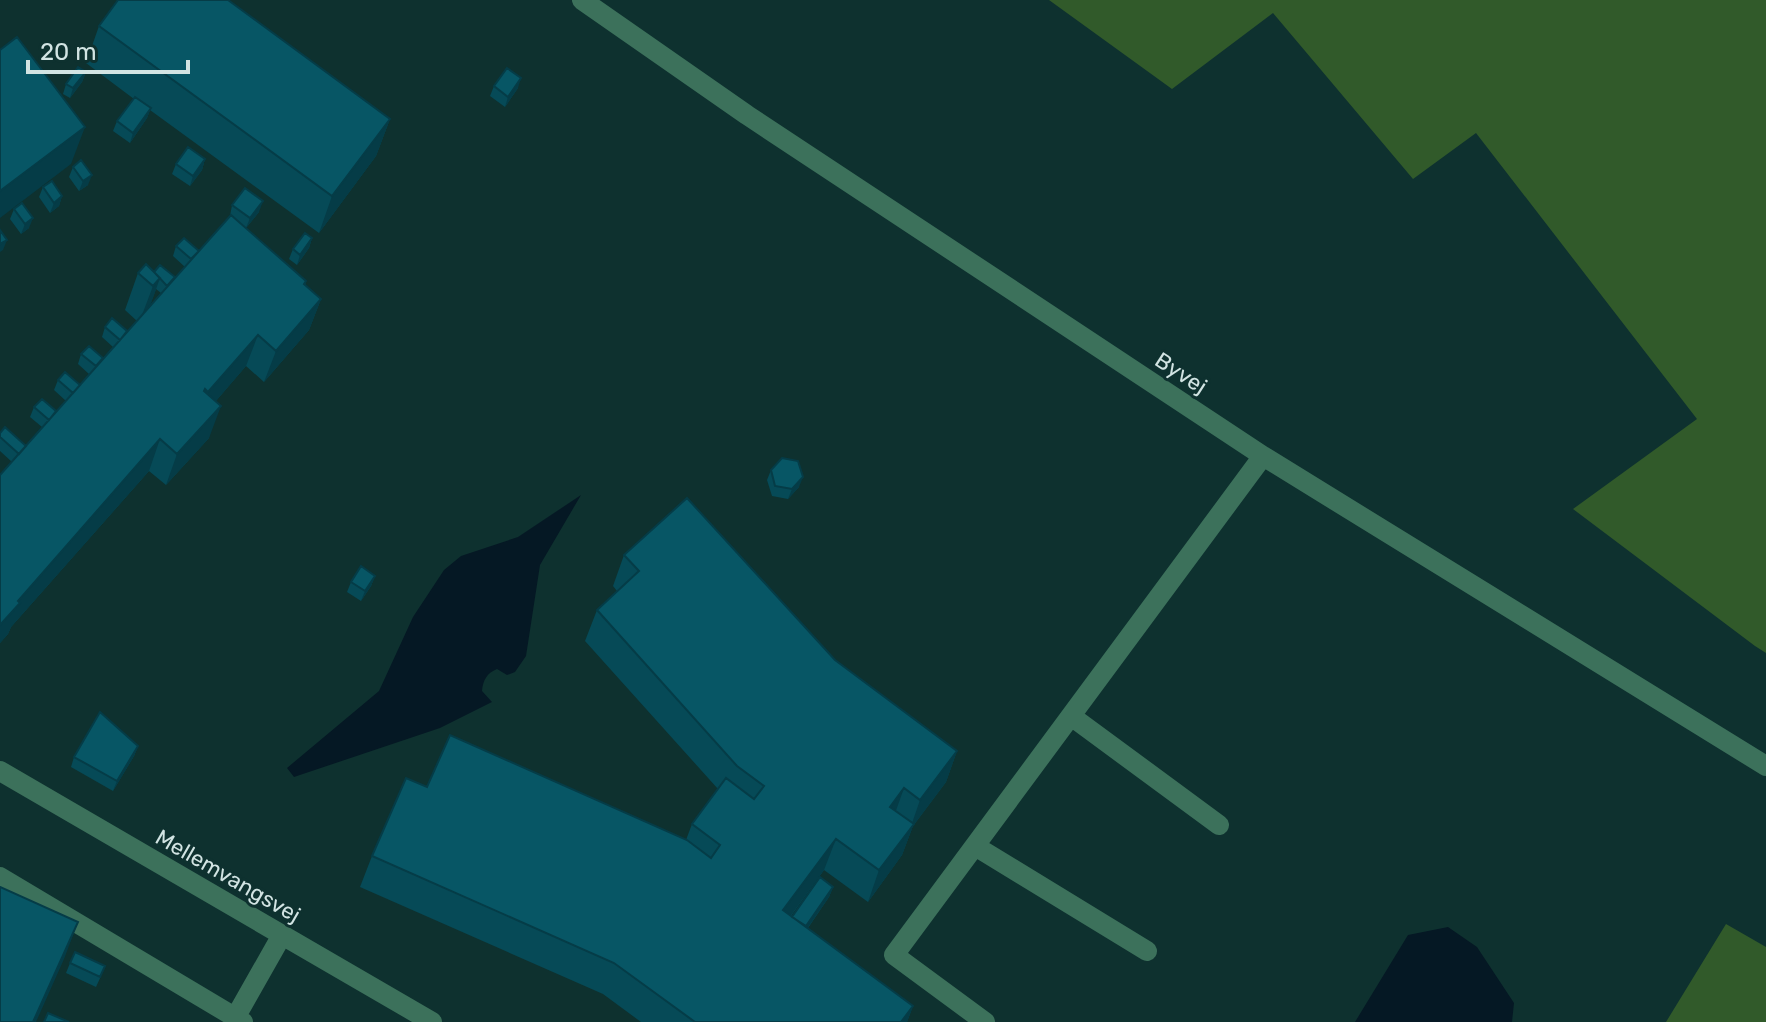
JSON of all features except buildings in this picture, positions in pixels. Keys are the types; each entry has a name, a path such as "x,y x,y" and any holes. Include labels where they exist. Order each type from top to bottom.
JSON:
{"street":[{"name":"Byvej","path":"582,0 747,115 1263,456 1766,766"},
{"path":"985,1022 960,1014 894,955 1263,456"},
{"path":"1071,716 1219,825"},
{"name":"Mellemvangsvej","path":"0,771 432,1022"},
{"path":"975,846 1147,951"},
{"path":"0,877 239,1020 282,935"}],"green space":[{"path":"1049,0 1766,0 1766,653 1573,509 1697,419 1476,133 1413,179 1273,13 1172,89"},
{"path":"1726,924 1766,947 1766,1022 1666,1022"}],"water":[{"path":"581,495 540,565 526,656 515,672 507,675 497,669 485,680 482,691 492,702 440,728 294,777 287,768 379,691 413,617 444,570 461,556 518,537"},
{"path":"1448,927 1477,947 1514,1003 1512,1022 1355,1022 1408,935"}]}
